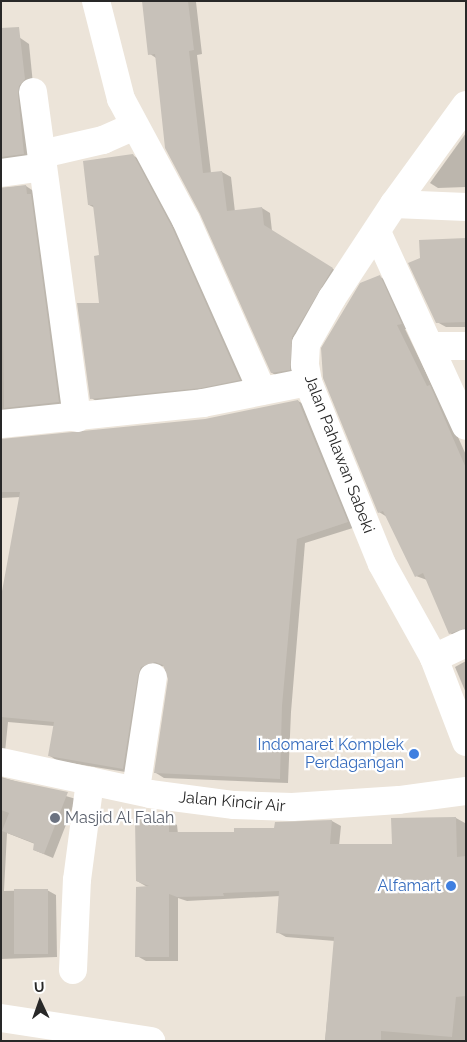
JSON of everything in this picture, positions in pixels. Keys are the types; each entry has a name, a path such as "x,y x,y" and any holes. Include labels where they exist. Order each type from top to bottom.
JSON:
{"street":[{"path":"96,1 121,99 186,220 262,391"},
{"path":"32,92 77,418"},
{"name":"Jalan Pahlawan Sabeki","path":"466,105 394,204 306,344 308,382 382,564 434,658 466,742"},
{"path":"1,172 43,161 104,140 134,126"},
{"path":"394,204 466,207"},
{"path":"377,232 466,426"},
{"path":"430,346 466,346"},
{"path":"1,424 77,418 203,402 308,382"},
{"path":"434,658 466,643"},
{"path":"136,789 153,677"},
{"name":"Jalan Kincir Air","path":"1,762 90,781 234,805 292,807 399,800 466,790"},
{"path":"73,970 77,880 90,781"},
{"path":"1,1018 151,1041"}],"building":[{"path":"142,1 188,1 194,50 189,51 203,173 222,171 227,211 262,207 264,225 333,268 292,337 290,370 271,373 200,214 165,148 155,54 148,55"},
{"path":"19,27 25,79 19,86 18,94 24,154 1,157 1,28"},
{"path":"133,154 172,227 240,380 201,388 90,399 77,303 99,303 94,256 99,255 93,205 88,205 83,161"},
{"path":"26,185 27,194 31,194 59,402 4,408 1,188"},
{"path":"466,238 466,322 436,323 408,263 420,258 419,240"},
{"path":"380,275 402,324 397,325 427,386 430,385 466,468 466,628 449,634 423,573 415,577 383,511 378,513 323,378 321,348 360,283"},
{"path":"298,400 348,522 297,539 282,706 280,779 154,773 168,679 163,665 155,662 141,667 138,675 123,769 48,756 54,722 1,717 1,597 20,492 1,492 1,439 205,419"},
{"path":"1,778 68,792 44,854 33,850 34,843 2,831 9,813 1,810"},
{"path":"456,817 457,857 466,856 466,996 456,997 452,1037 381,1031 381,1041 325,1041 334,937 276,933 279,891 223,893 224,896 177,897 169,894 169,957 135,957 136,887 149,886 136,881 135,819 169,819 169,832 234,832 234,828 274,828 275,822 332,820 330,844 392,844 391,818"},
{"path":"14,889 48,889 48,954 14,954"}],"place":[{"name":"Indomaret Komplek Perdagangan","path":"414,754"},
{"name":"Masjid Al Falah","path":"55,818"},
{"name":"Alfamart","path":"451,886"}]}
